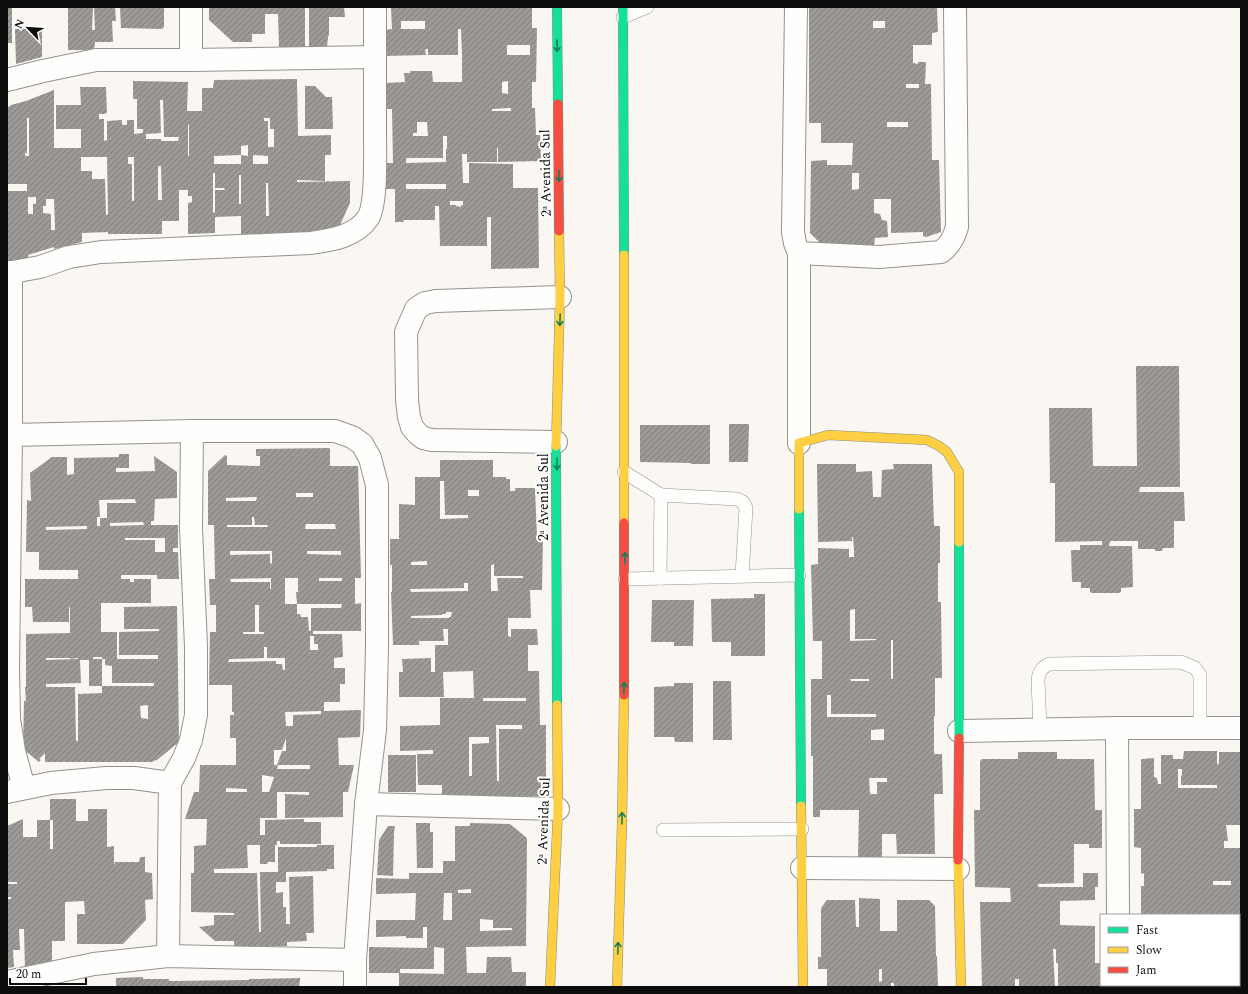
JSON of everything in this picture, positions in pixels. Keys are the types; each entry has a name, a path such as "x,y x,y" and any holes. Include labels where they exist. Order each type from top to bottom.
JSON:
{"street":[{"path":"191,7 191,60"},
{"path":"170,783 134,778 106,778 51,782 16,790 14,751 9,719 8,668 11,435 9,273 40,267 69,257 101,252 311,243 333,240 349,234 359,227 368,218 373,204 375,7"},
{"name":"2ᵃ Avenida Sul","path":"550,987 558,809 556,442 560,297 557,7"},
{"path":"796,7 793,232 799,253 799,575 803,987"},
{"path":"799,253 879,257 941,252 949,246 957,227 955,7"},
{"path":"617,987 622,823 625,580 623,12"},
{"path":"7,80 96,60 375,57"},
{"path":"556,442 432,440 423,438 412,427 409,417 407,400 406,332 416,309 425,303 436,301 560,297"},
{"path":"11,435 335,431 352,437 362,444 370,458 377,485 377,647 375,730 366,804 355,960 355,987"},
{"path":"168,956 170,783 184,758 191,740 196,715 196,647 191,528 192,432"},
{"path":"799,443 828,435 927,440 940,446 951,456 959,472 958,869 961,987"},
{"path":"959,731 1117,728 1241,728"},
{"path":"1117,728 1118,914"},
{"path":"366,804 558,809"},
{"path":"802,868 958,869"},
{"path":"7,982 94,964 168,956 355,960"}],"lane":[{"path":"623,12 647,7"},
{"path":"624,472 661,495 737,499 743,502 746,508 742,576"},
{"path":"660,578 661,495"},
{"path":"625,580 799,575"},
{"path":"1040,729 1038,680 1039,673 1043,667 1049,664 1181,662 1195,668 1200,675 1200,728"},
{"path":"663,830 802,829"}],"building":[{"path":"7,7 12,7 12,43 7,43"},
{"path":"68,7 93,7 92,30 95,30 94,7 115,7 116,21 112,21 113,42 95,42 94,50 68,50"},
{"path":"120,7 164,7 164,27 162,29 121,28"},
{"path":"209,7 305,7 305,48 279,48 278,14 265,14 265,34 252,34 252,42 233,42 209,20"},
{"path":"309,7 344,7 345,17 329,17 327,47 309,47"},
{"path":"391,7 532,7 532,28 537,28 536,82 532,82 532,108 535,108 536,135 540,135 541,161 498,162 498,148 497,162 467,162 467,154 462,154 463,183 469,183 469,163 513,164 513,188 538,188 539,268 491,269 491,217 487,217 487,246 440,246 439,206 435,206 435,220 403,220 404,222 395,222 395,189 386,189 386,163 393,163 392,109 386,109 386,83 405,82 404,73 410,73 410,71 432,71 433,82 462,82 462,55 461,29 458,29 458,55 428,55 428,49 425,49 426,55 385,56 384,30 392,29","holes":["401,21 425,21 425,29 401,29","507,45 530,45 530,55 507,55","508,81 508,94 502,93 502,82","511,108 511,111 492,111 492,109","417,122 427,122 428,136 413,136 413,133 417,133","443,136 447,136 446,162 406,163 406,158 443,158","406,184 446,184 446,189 406,189","450,201 463,201 463,205 461,205 461,207 450,205"]},
{"path":"809,7 937,8 938,32 932,33 932,45 913,45 913,63 918,64 918,62 926,62 925,84 931,84 932,160 939,160 941,232 926,237 923,236 923,232 891,233 891,199 874,199 874,213 880,214 882,220 887,221 888,237 875,238 874,245 822,245 810,233 811,161 827,160 827,165 852,165 853,143 821,143 821,123 809,123","holes":["873,21 885,21 885,28 873,28","906,84 919,84 919,88 906,88","887,122 908,122 908,127 887,127","852,173 859,173 859,189 852,190"]},
{"path":"15,29 42,29 42,57 16,64"},
{"path":"297,79 298,136 331,135 331,155 325,155 325,181 297,180 297,182 350,181 350,203 340,225 317,234 241,235 241,216 215,217 215,233 188,234 188,203 192,202 192,196 188,196 188,190 179,190 179,221 162,221 162,234 108,234 108,232 82,233 82,242 54,249 54,247 28,255 28,260 7,262 7,191 27,191 27,184 7,184 7,108 11,105 54,90 54,148 81,148 81,129 56,129 56,105 81,105 80,87 106,87 107,113 99,114 99,119 104,119 104,141 107,140 107,121 122,120 122,125 127,125 127,120 134,120 134,134 143,133 143,129 137,129 137,99 133,99 133,81 188,82 187,111 202,111 202,88 213,88 214,80","holes":["160,100 163,100 164,137 179,137 178,141 146,139 146,134 161,133","27,118 29,118 29,156 25,156 25,153 27,153","264,118 270,118 270,129 274,129 274,147 268,147 268,121 264,121","188,124 189,156 188,156","248,145 248,156 241,155 241,146","241,155 241,164 214,164 214,156","253,155 268,156 268,164 253,164","81,157 107,157 108,214 106,215 105,179 92,179 92,171 81,171","128,157 134,157 134,201 132,201 132,164 128,164","158,166 161,166 162,200 158,200","213,173 215,173 215,188 224,188 225,190 215,190 215,212 213,213","239,175 241,175 241,204 239,204","266,183 268,183 269,216 266,216","28,197 36,197 36,204 33,204 33,214 28,214","46,199 54,199 55,230 51,230 51,214 43,213 43,206 46,206"]},
{"path":"305,86 315,86 326,97 332,97 333,129 305,129"},
{"path":"1136,366 1179,366 1180,487 1140,487 1139,492 1184,492 1185,521 1174,521 1174,548 1163,548 1162,551 1155,551 1155,549 1138,549 1138,541 1110,541 1109,546 1132,546 1133,587 1121,588 1121,592 1119,593 1092,593 1090,592 1090,588 1081,588 1081,582 1072,582 1071,550 1080,550 1080,545 1102,545 1102,541 1055,542 1055,483 1050,483 1049,408 1092,408 1093,466 1137,466"},
{"path":"729,424 749,424 748,462 729,462"},
{"path":"640,425 710,425 710,464 640,462"},
{"path":"330,448 330,466 358,466 361,578 355,578 355,604 361,603 361,631 313,631 313,634 342,634 343,657 334,658 334,668 345,668 345,684 340,684 340,702 324,702 324,711 361,710 360,737 338,738 339,765 354,765 348,792 343,792 343,817 285,818 285,794 309,795 309,792 277,792 277,818 260,818 260,835 265,835 265,820 304,819 304,822 321,822 321,844 280,844 280,841 277,841 277,845 275,845 275,862 267,862 268,864 260,864 260,845 247,845 248,868 214,869 214,873 257,873 259,932 261,932 260,872 278,872 278,847 317,847 317,845 334,845 334,869 327,869 327,871 286,872 286,882 276,882 276,893 283,892 283,907 286,907 286,924 290,924 289,877 313,876 314,933 306,933 307,941 287,942 287,946 234,946 234,941 215,941 199,927 214,925 214,915 234,915 234,913 191,912 191,873 194,873 194,846 206,845 207,819 185,819 194,792 199,792 200,765 236,765 236,738 230,738 230,715 234,715 234,712 232,712 232,685 209,685 210,632 216,632 216,605 210,605 209,579 215,579 214,525 208,525 208,471 225,455 227,456 227,465 260,466 260,456 256,456 256,449","holes":["296,493 313,493 313,497 296,497","257,497 256,501 226,501 226,498","252,517 254,517 255,525 268,525 267,527 227,527 227,525 252,525","306,524 335,524 336,529 305,529","230,551 272,551 272,564 270,563 270,554 230,555","307,551 341,551 341,555 307,554","271,578 271,589 270,582 231,582 230,579","285,578 298,578 298,592 296,592 297,604 285,604","319,578 342,578 342,581 319,581","297,604 342,604 341,608 311,608 311,631 309,631 308,617 301,617 300,614 297,614","255,605 259,605 259,632 264,632 264,634 243,634 243,632 255,632","310,636 314,636 314,644 318,644 318,650 310,650","264,647 267,647 267,658 285,658 285,670 283,670 282,664 276,664 276,661 228,662 229,659 264,658","321,711 321,714 293,715 293,726 286,726 285,712","286,738 286,751 282,751 277,765 274,765 274,750 282,750","278,765 310,765 310,769 277,769","262,775 274,777 269,792 262,792","226,788 247,789 247,792 226,792"]},
{"path":"119,454 129,454 129,468 116,468 116,472 155,471 154,456 177,472 177,498 155,499 154,521 151,521 151,525 178,525 178,548 173,548 173,552 178,552 179,579 157,579 157,575 121,575 121,579 130,579 130,582 134,582 134,579 151,579 151,603 101,603 101,632 117,632 117,659 158,659 158,655 119,655 119,632 159,631 159,629 124,629 124,607 177,606 179,742 153,762 45,762 45,753 39,759 41,760 39,762 23,749 24,701 26,701 26,634 70,633 70,607 69,622 33,622 32,607 25,607 25,579 78,579 78,570 39,570 39,552 26,552 27,500 31,501 30,473 52,457 67,457 67,475 74,474 74,458 119,457","holes":["135,499 136,503 107,503 107,518 100,518 100,526 97,526 97,517 100,517 99,500","143,522 144,525 110,526 110,523","87,526 87,529 46,530 46,527","125,538 165,538 165,552 155,552 155,540 125,540","93,657 102,657 102,659 93,659","46,658 78,659 46,660","102,659 105,659 105,665 112,666 112,683 154,683 154,686 102,686","80,660 89,660 89,686 102,686 102,693 78,694 78,741 76,741 75,687 46,687 46,684 81,683","140,706 148,706 148,719 141,718"]},
{"path":"440,460 493,460 493,477 506,477 506,479 510,479 510,491 515,491 515,488 535,488 537,537 543,537 542,590 530,590 531,618 508,618 508,636 511,637 511,629 537,629 538,645 528,645 528,671 539,671 540,725 546,725 546,796 469,798 469,795 442,795 442,785 418,785 417,754 433,754 433,750 400,751 400,726 440,725 440,698 474,698 473,671 443,672 444,697 399,697 399,672 403,672 402,659 431,658 431,672 435,672 435,645 448,645 448,629 443,629 444,641 419,641 419,645 393,645 391,592 392,565 390,565 390,539 399,539 399,504 415,505 415,477 440,477","holes":["440,481 444,481 445,515 468,515 468,518 440,519","468,490 479,490 479,496 468,496","427,561 427,565 411,565 411,562","494,564 494,576 523,576 523,578 497,578 498,591 491,591 491,565","464,583 468,583 468,591 411,592 410,589 464,588","452,612 451,617 449,618 411,618 411,616","483,698 526,698 526,701 483,701","496,725 522,725 522,729 499,729 499,781 497,781","469,737 489,737 489,743 472,744 472,776 469,776"]},
{"path":"817,464 856,464 856,472 872,471 873,497 881,497 882,470 894,469 893,464 932,464 934,526 940,526 938,602 941,602 942,678 935,678 934,754 942,754 943,794 934,794 935,854 897,854 896,834 882,834 882,859 858,858 859,810 820,810 820,817 813,817 811,679 822,679 822,641 813,641 811,565 818,564 818,548 849,549 849,557 854,557 853,537 852,541 818,542","holes":["855,609 855,639 876,640 850,641 850,610","891,640 893,640 893,679 891,679","850,679 869,679 869,681 851,681","827,695 831,695 831,714 876,714 876,717 827,717","884,729 884,740 871,740 871,730","869,778 887,778 887,782 877,782 877,794 870,794"]},
{"path":"754,594 765,594 765,656 731,656 731,642 712,642 711,599 754,598"},
{"path":"652,600 694,600 693,646 674,646 674,642 651,642"},
{"path":"713,681 731,681 732,740 713,740"},
{"path":"674,683 693,683 693,742 675,742 674,737 654,737 654,687 674,686"},
{"path":"1184,751 1217,751 1217,765 1219,763 1219,752 1241,752 1241,825 1226,825 1228,841 1224,841 1224,848 1241,848 1241,938 1240,914 1141,914 1141,886 1144,886 1144,873 1141,874 1141,848 1134,847 1134,809 1141,809 1141,760 1154,758 1154,777 1157,778 1158,784 1161,784 1161,755 1173,755 1173,759 1183,759","holes":["1178,769 1182,769 1181,785 1217,785 1217,788 1178,788","1213,881 1231,881 1231,885 1213,885"]},
{"path":"1018,752 1057,752 1057,759 1094,759 1095,810 1102,810 1102,848 1089,848 1089,844 1074,844 1074,883 1038,884 1038,887 1083,887 1083,873 1098,873 1098,887 1095,887 1095,900 1060,901 1060,925 1095,926 1095,963 1100,963 1100,986 1104,987 1058,987 1058,963 1056,963 1056,949 1053,949 1055,987 1019,987 1019,979 1015,979 1015,987 982,987 980,902 1011,902 1010,888 975,887 974,810 980,810 980,761 982,759 1018,759"},
{"path":"388,755 416,755 416,792 388,792"},
{"path":"50,799 76,799 76,821 88,821 88,809 107,809 107,847 114,846 114,866 115,862 139,862 140,857 145,857 145,872 152,873 153,899 145,900 146,920 123,944 77,944 77,914 85,914 84,901 65,902 65,941 52,941 52,965 25,971 24,929 19,929 20,950 13,950 14,967 7,968 7,899 11,899 11,897 7,897 7,884 17,884 17,882 7,882 7,826 23,819 23,837 37,837 37,820 50,820","holes":["50,820 53,820 53,849 50,849"]},
{"path":"416,823 430,823 430,832 433,832 433,868 417,868"},
{"path":"470,823 510,824 527,838 526,946 466,947 467,973 486,973 487,957 511,957 512,972 526,972 526,987 399,987 399,973 369,973 369,947 427,948 427,927 423,927 423,938 406,938 406,936 376,937 376,920 415,920 416,893 376,894 376,878 409,879 409,873 443,873 443,861 455,861 455,826 470,826","holes":["471,889 471,893 458,893 458,890","444,893 452,893 452,920 443,920","480,919 493,920 493,928 512,928 512,930 480,931","434,947 444,948 444,974 400,973 400,969 434,969"]},
{"path":"388,826 395,826 393,876 377,875 379,840"},
{"path":"859,898 880,899 880,931 897,931 897,900 929,900 935,906 938,987 894,987 894,983 891,983 891,987 827,987 827,969 818,969 818,957 821,957 821,908 827,900 855,900 856,927 859,927","holes":["879,969 882,969 882,981 879,982"]},
{"path":"1241,947 1241,987 1135,987 1240,986"},
{"path":"143,977 143,979 169,979 169,981 300,978 300,980 299,987 116,987 116,978"}],"traffic: fast":[{"path":"557,7 558,104"},
{"path":"623,7 624,255"},
{"path":"556,446 557,705"},
{"path":"799,509 801,806"},
{"path":"959,542 959,738"}],"traffic: slow":[{"path":"556,446 560,297 559,231"},
{"path":"624,255 624,523"},
{"path":"799,509 799,443 828,435 927,440 947,452 959,472 959,542"},
{"path":"617,987 624,695"},
{"path":"550,987 558,809 557,705"},
{"path":"801,806 803,987"},
{"path":"958,860 961,987"}],"traffic: jam":[{"path":"558,104 559,231"},
{"path":"624,523 624,695"},
{"path":"958,860 959,738"}]}
